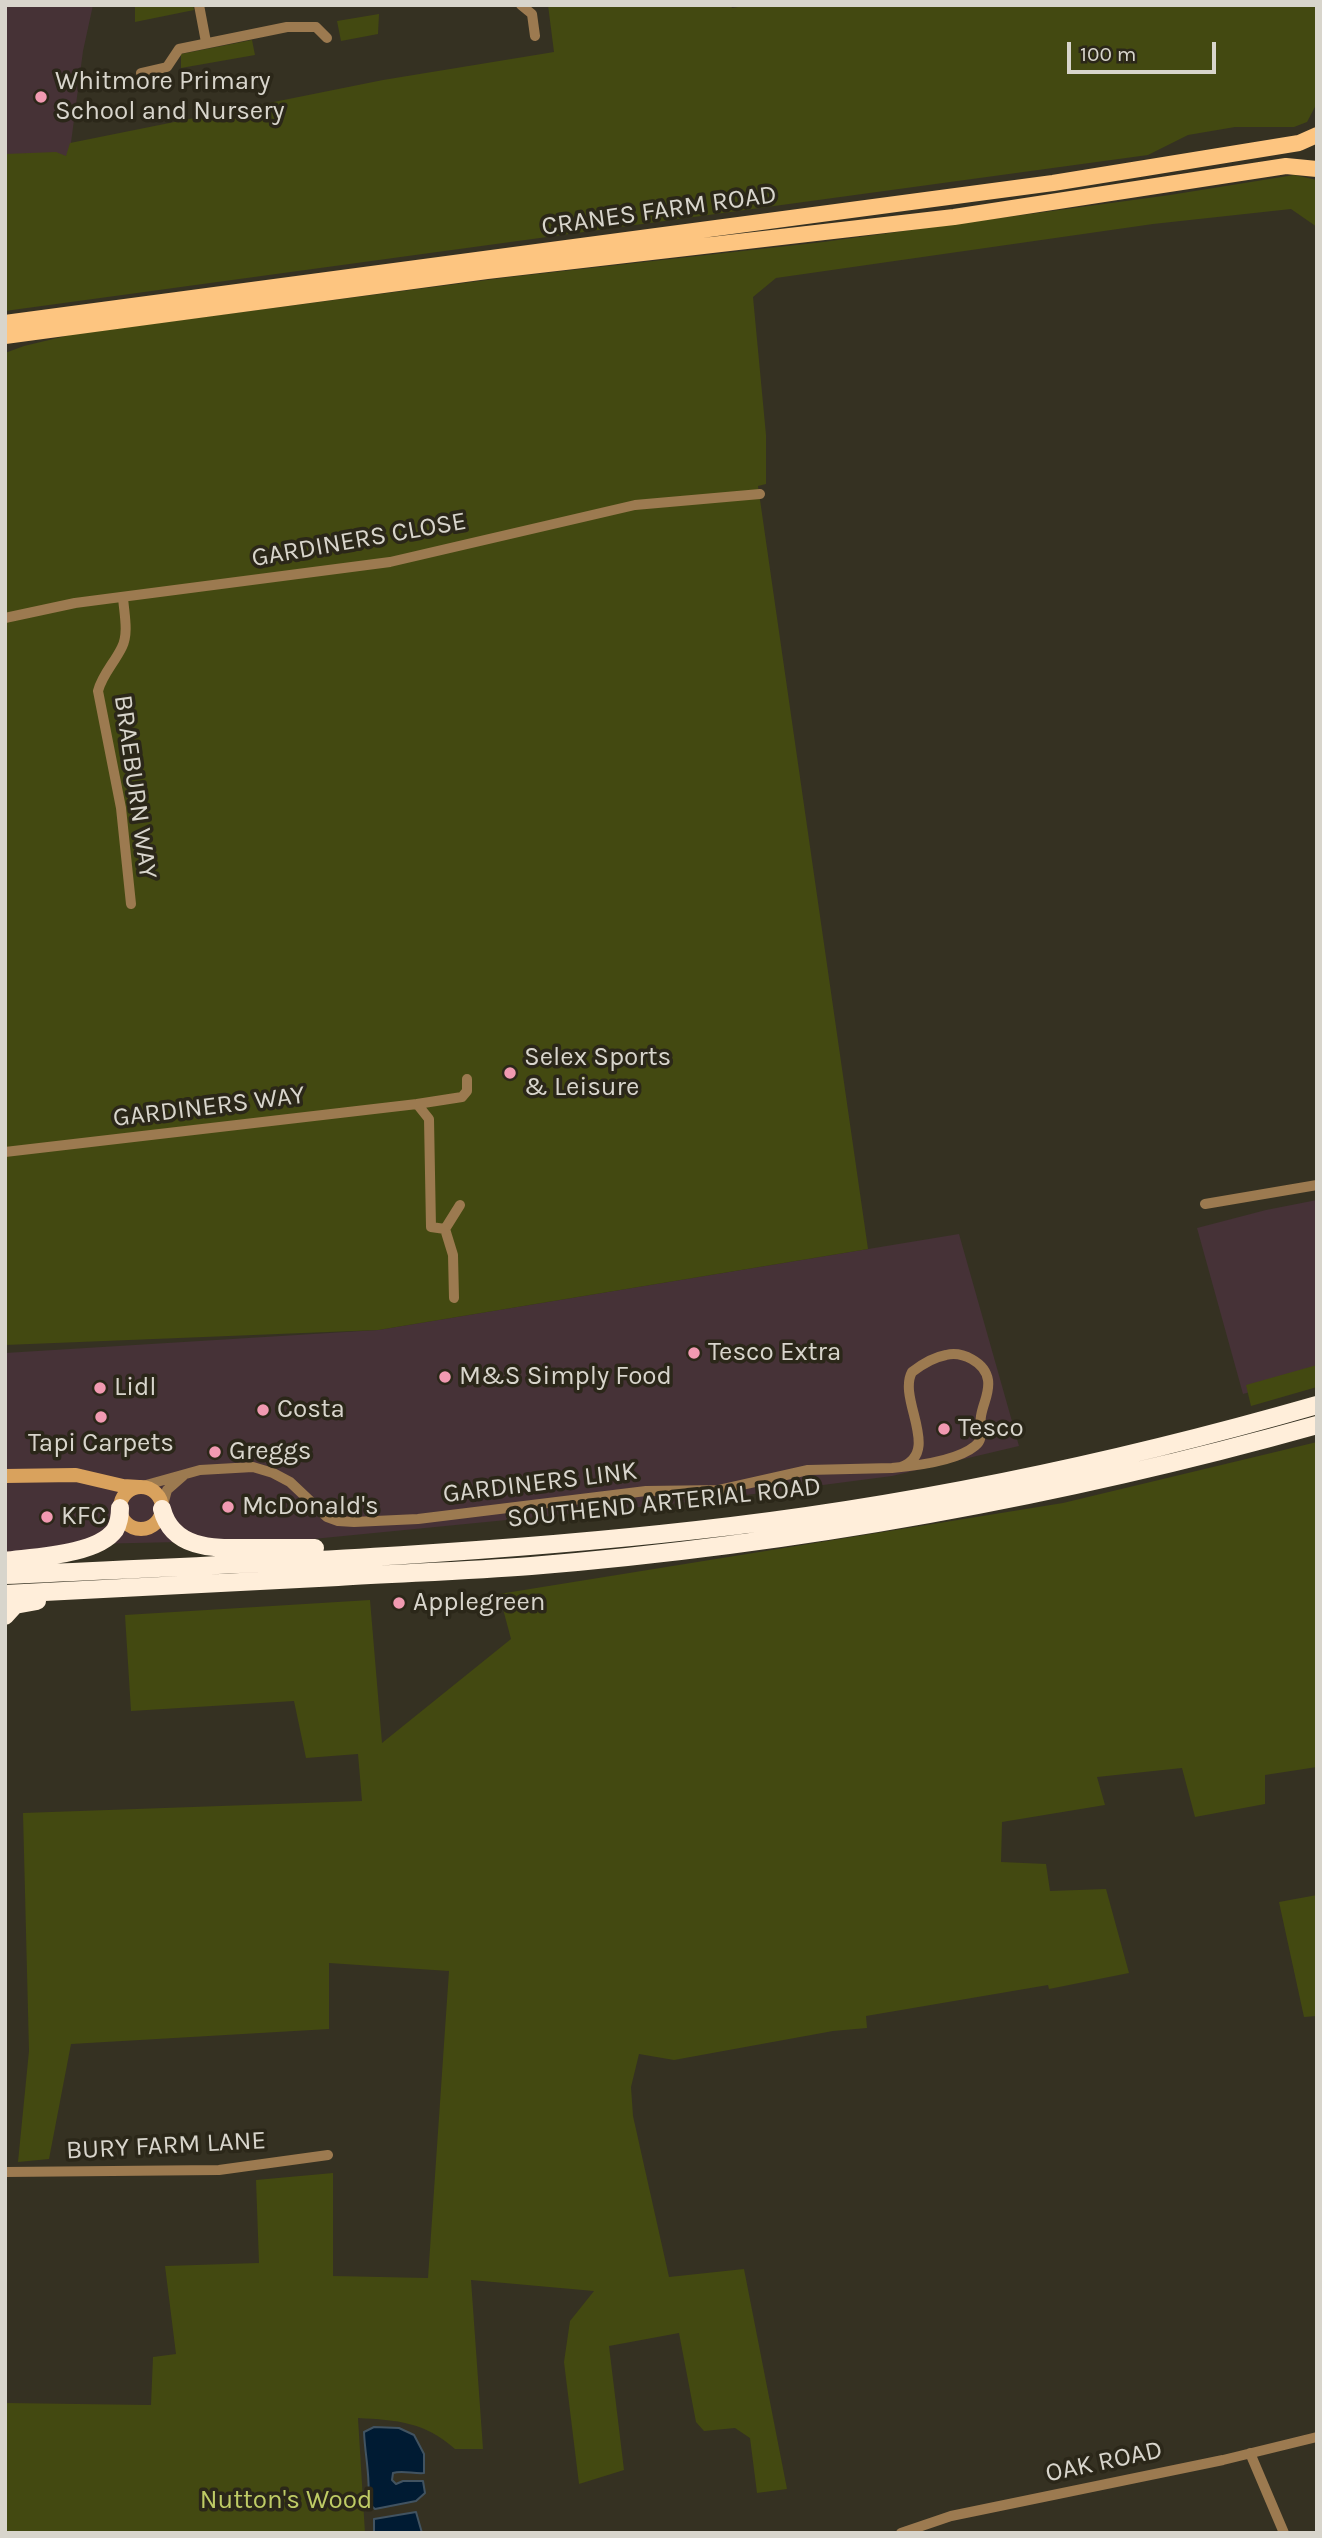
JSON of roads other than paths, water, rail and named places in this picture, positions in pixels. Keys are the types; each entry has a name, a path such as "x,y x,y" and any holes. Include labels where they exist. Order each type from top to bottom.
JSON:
{"highway":[{"name":"SOUTHEND ARTERIAL ROAD","path":"5,1575 533,1546 700,1530 886,1503 1126,1455 1317,1405"},
{"name":"SOUTHEND ARTERIAL ROAD","path":"5,1594 523,1567 702,1548 890,1521 1048,1492 1317,1425"},
{"path":"5,1561 68,1552 102,1540 114,1530 120,1508"},
{"path":"162,1509 164,1519 175,1533 191,1542 215,1548 533,1546"},
{"path":"5,1616 9,1609 23,1603 215,1583"}],"main road":[{"name":"CRANES FARM ROAD","path":"5,323 1053,183 1299,143 1317,135"},
{"name":"CRANES FARM ROAD","path":"5,336 487,271 954,218 1286,166 1317,169"},
{"path":"5,342 56,328"}],"street":[{"path":"199,5 206,42"},
{"path":"521,5 532,13 535,36"},
{"path":"141,73 167,66 179,49 206,42 297,26 316,27 327,38"},
{"name":"GARDINERS CLOSE","path":"5,618 75,603 390,562 635,505 760,494"},
{"name":"BRAEBURN WAY","path":"123,597 126,634 123,646 98,691 121,808 131,904"},
{"name":"GARDINERS WAY","path":"5,1152 462,1097 467,1091 467,1079"},
{"path":"417,1104 429,1119 431,1227 445,1229"},
{"path":"1205,1205 1317,1185"},
{"path":"454,1298 453,1255 445,1229 460,1205"},
{"name":"GARDINERS LINK","path":"139,1487 200,1470 226,1467 264,1469 290,1482 327,1517 354,1522 428,1517 646,1491 719,1490 808,1470 901,1467 942,1460 969,1450 978,1443 988,1376 978,1364 964,1356 944,1355 912,1372 909,1387 918,1448 912,1461 901,1467"},
{"name":"GARDINERS LINK","path":"162,1509 164,1496 173,1482 200,1470"},
{"path":"5,1476 65,1475 88,1478 123,1486 145,1486 156,1492 162,1509 153,1525 141,1529 130,1525 125,1521 113,1491 99,1481 88,1478"},
{"path":"120,1508 124,1495 139,1487"},
{"name":"BURY FARM LANE","path":"5,2172 219,2170 328,2155"},
{"name":"OAK ROAD","path":"901,2533 951,2516 1317,2437"},
{"path":"1250,2453 1284,2533"}],"water":[{"path":"374,2427 399,2428 414,2435 424,2454 424,2473 397,2472 393,2473 392,2480 396,2484 403,2481 423,2481 425,2493 416,2501 375,2509 368,2503 364,2432"},
{"path":"416,2512 422,2533 374,2533 374,2519"}],"place":[{"name":"Whitmore Primary School and Nursery","path":"41,97"},
{"name":"Selex Sports & Leisure","path":"510,1073"},
{"name":"Tesco Extra","path":"694,1353"},
{"name":"M&S Simply Food","path":"445,1377"},
{"name":"Lidl","path":"100,1388"},
{"name":"Costa","path":"263,1410"},
{"name":"Tapi Carpets","path":"101,1417"},
{"name":"Tesco","path":"944,1429"},
{"name":"Greggs","path":"215,1452"},
{"name":"McDonald's","path":"228,1507"},
{"name":"KFC","path":"47,1517"},
{"name":"Applegreen","path":"399,1603"}],"park label":[{"name":"Nutton's Wood","path":"286,2501"}]}
